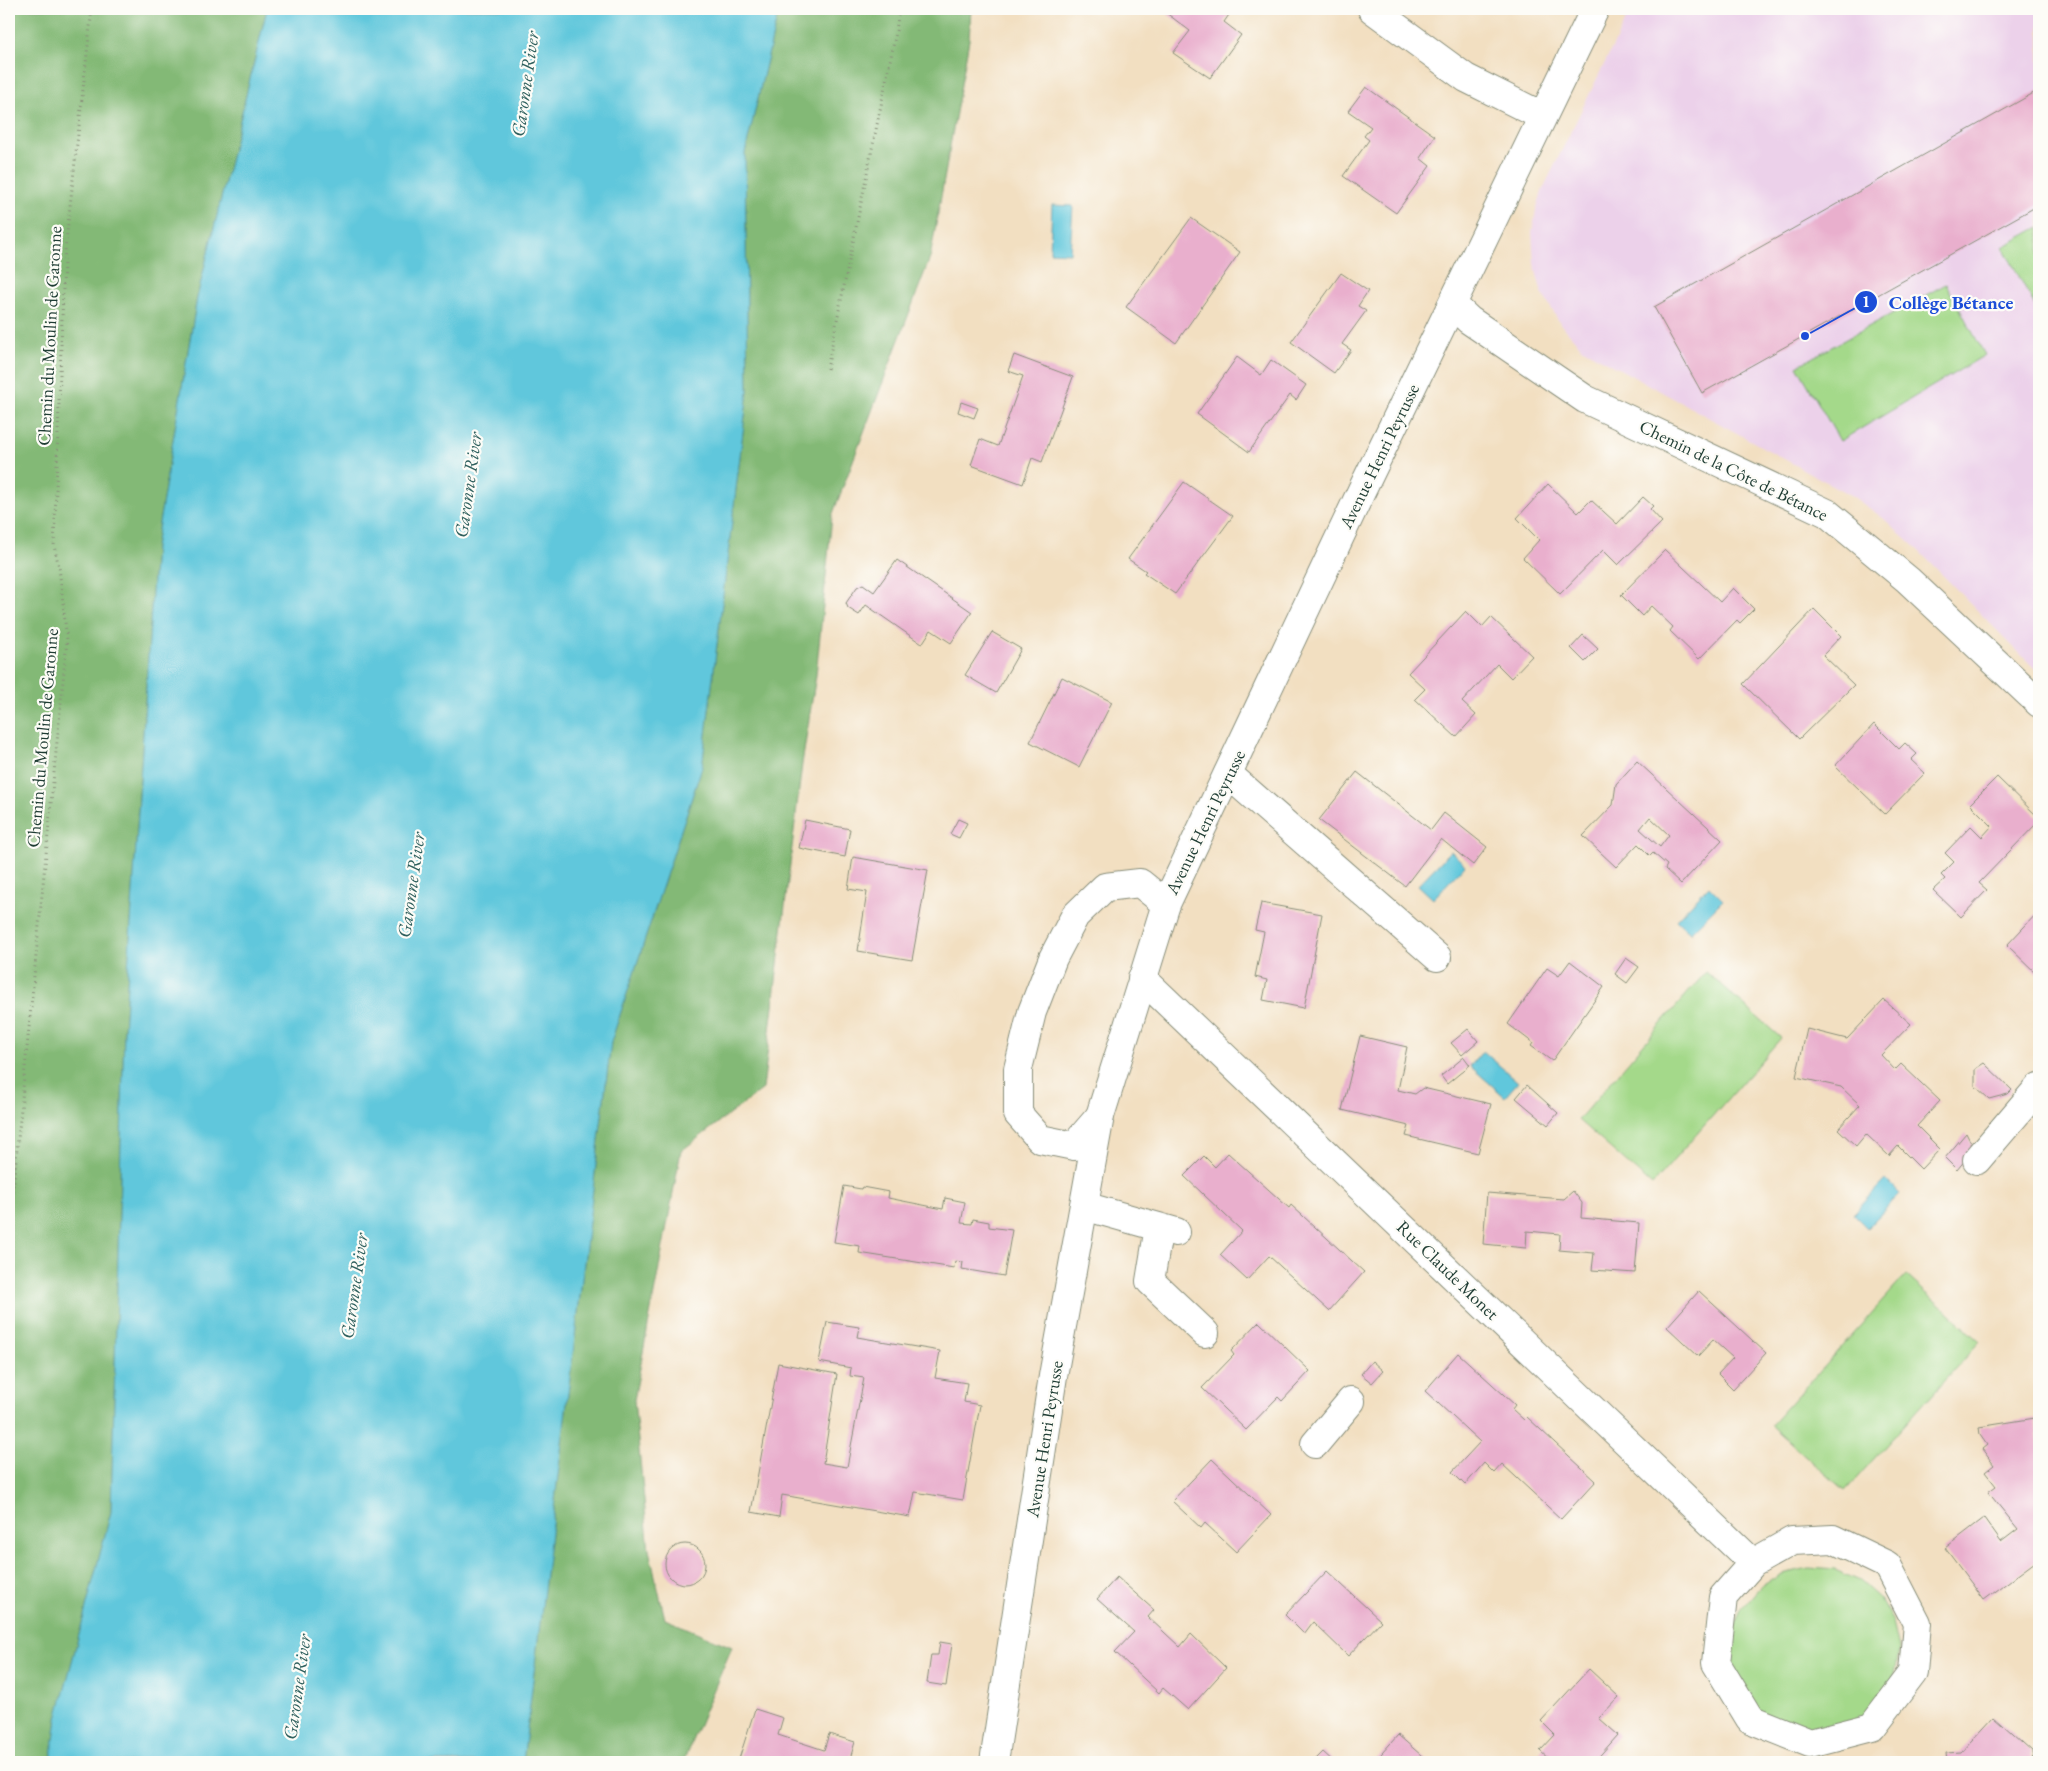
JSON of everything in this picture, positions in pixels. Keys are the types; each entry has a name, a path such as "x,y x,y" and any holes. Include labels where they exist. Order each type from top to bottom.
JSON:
{"street":[{"path":"1372,9 1466,78 1542,116"},
{"name":"Avenue Henri Peyrusse","path":"994,1762 1053,1376 1100,1116 1166,904 1366,483 1595,9"},
{"name":"Chemin de la Côte de Bétance","path":"1452,305 1469,320 1585,399 1827,513 1908,580 2039,703"},
{"path":"1228,774 1437,957"},
{"name":"Avenue Henri Peyrusse","path":"1100,1116 1074,1146 1040,1139 1018,1114 1018,1070 1032,1012 1053,958 1075,916 1105,887 1140,883 1166,904"},
{"name":"Rue Claude Monet","path":"1142,978 1753,1563"},
{"path":"1976,1160 2039,1087"},
{"path":"1084,1206 1168,1230 1150,1282 1205,1333"},
{"path":"1314,1444 1351,1401"},
{"path":"1833,1539 1887,1565 1917,1623 1913,1673 1872,1727 1810,1743 1750,1719 1716,1663 1723,1598 1753,1563 1792,1541 1833,1539"}],"path":[{"name":"Chemin du Moulin de Garonne","path":"9,1231 67,640 60,567 54,546 64,260 92,9"},
{"path":"827,369 896,32 899,9"}],"shaded area":[{"path":"1631,9 2039,9 2039,673 1915,547 1883,518 1852,496 1583,349 1560,323 1542,293 1534,264 1532,233 1536,210 1543,189"}],"green space":[{"path":"9,9 267,9 197,298 155,547 124,1032 111,1512 57,1719 51,1762 9,1762"},
{"path":"779,9 971,9 969,40 930,258 832,516 816,675 802,764 763,1089 681,1151 634,1400 649,1550 665,1619 732,1647 683,1762 523,1762 611,1042 702,767 748,391 745,153"},
{"path":"2039,227 2039,313 2003,247"},
{"path":"1946,284 1985,355 1840,441 1797,366"},
{"path":"1706,972 1781,1038 1652,1185 1578,1120"},
{"path":"1906,1275 1980,1341 1845,1491 1771,1425"},
{"path":"1809,1568 1835,1570 1860,1581 1880,1599 1893,1622 1899,1648 1895,1675 1865,1719 1811,1735 1759,1714 1731,1665 1732,1637 1741,1609 1760,1587 1782,1574"}],"water":[{"name":"Garonne River","path":"267,9 779,9 745,153 748,391 702,767 611,1042 523,1762 51,1762 57,1719 111,1512 124,1032 155,547 197,298"},
{"path":"1052,205 1073,206 1070,253 1050,252"},
{"path":"1451,851 1465,865 1433,899 1418,885"},
{"path":"1709,886 1723,900 1690,933 1676,920"},
{"path":"1483,1051 1518,1082 1505,1097 1470,1066"},
{"path":"1886,1180 1900,1194 1867,1228 1853,1214"}],"building":[{"path":"1161,9 1233,9 1224,22 1241,35 1210,78 1173,53 1190,31"},
{"path":"1366,87 1435,136 1420,158 1430,166 1396,213 1343,176 1369,140 1364,136 1371,127 1348,111"},
{"path":"2039,90 2039,205 1702,393 1654,307"},
{"path":"1191,218 1240,252 1176,343 1126,307"},
{"path":"1341,273 1368,291 1358,306 1366,311 1342,344 1351,350 1334,373 1291,342"},
{"path":"1014,355 1073,377 1042,462 1032,458 1023,484 971,465 980,439 998,446 1023,376 1008,371"},
{"path":"1237,357 1261,375 1271,360 1306,385 1296,400 1290,395 1249,452 1197,414"},
{"path":"961,402 978,408 974,418 958,412"},
{"path":"1184,482 1233,516 1175,594 1144,573 1146,571 1128,559"},
{"path":"1548,484 1578,513 1591,500 1617,524 1643,497 1653,506 1650,509 1662,522 1618,565 1603,550 1560,594 1523,558 1539,540 1517,518"},
{"path":"1665,550 1720,602 1733,588 1754,609 1740,623 1737,620 1699,659 1670,631 1673,627 1651,606 1642,616 1621,595"},
{"path":"897,560 972,612 951,643 931,630 922,644 866,605 859,615 848,608 846,603 857,587 863,584 874,592"},
{"path":"1814,609 1841,636 1823,655 1854,685 1799,739 1743,684"},
{"path":"1466,611 1482,627 1491,617 1532,656 1511,678 1497,664 1462,702 1476,715 1456,737 1415,699 1425,689 1408,673"},
{"path":"992,632 1021,649 996,693 965,675"},
{"path":"1583,635 1598,649 1585,662 1571,648"},
{"path":"1062,677 1112,702 1079,767 1030,742"},
{"path":"1874,724 1899,749 1905,743 1917,754 1911,760 1925,773 1885,814 1835,766"},
{"path":"1637,761 1722,840 1681,884 1665,869 1667,865 1653,853 1650,856 1638,844 1616,867 1583,836 1613,805 1616,784","holes":["1650,817 1669,835 1660,847 1640,829"]},
{"path":"1357,772 1431,830 1444,813 1487,847 1473,865 1441,839 1405,886 1319,820"},
{"path":"1997,777 2039,818 2039,821 1979,883 1987,890 1961,917 1933,890 1945,879 1941,875 1954,862 1945,853 1971,826 1982,837 1992,826 1970,804"},
{"path":"958,819 967,823 959,838 950,834"},
{"path":"805,820 850,829 845,857 799,848"},
{"path":"853,857 928,870 912,960 858,951 867,892 848,889"},
{"path":"1261,903 1322,914 1304,1008 1263,1000 1267,980 1255,977 1264,932 1255,930"},
{"path":"2039,911 2039,976 2007,945"},
{"path":"1626,958 1639,967 1627,983 1615,974"},
{"path":"1570,961 1604,987 1552,1061 1531,1046 1533,1043 1508,1024 1547,968 1559,976"},
{"path":"1884,1000 1911,1024 1881,1055 1895,1070 1901,1064 1940,1101 1917,1126 1940,1149 1921,1169 1898,1146 1889,1156 1866,1134 1856,1146 1838,1129 1860,1105 1841,1087 1796,1077 1807,1029 1847,1039"},
{"path":"1468,1029 1478,1041 1462,1055 1451,1043"},
{"path":"1360,1036 1407,1047 1398,1090 1415,1094 1423,1088 1491,1104 1478,1153 1406,1136 1409,1126 1342,1110"},
{"path":"1464,1057 1470,1065 1447,1084 1441,1076"},
{"path":"1984,1063 2012,1090 2008,1094 1989,1099 1975,1086 1975,1069"},
{"path":"1527,1085 1558,1113 1548,1125 1516,1098"},
{"path":"1966,1133 1974,1149 1957,1170 1945,1158"},
{"path":"1228,1153 1289,1208 1291,1205 1364,1272 1329,1311 1269,1256 1247,1280 1220,1255 1242,1231 1184,1176 1204,1156 1215,1167"},
{"path":"844,1186 889,1192 888,1198 943,1209 945,1198 965,1202 961,1223 972,1224 973,1219 989,1222 989,1227 1012,1230 1004,1276 962,1269 963,1262 955,1261 954,1268 859,1253 860,1246 834,1242"},
{"path":"1573,1191 1582,1203 1581,1218 1639,1223 1635,1273 1592,1270 1594,1253 1559,1250 1560,1234 1527,1231 1526,1248 1483,1244 1487,1193 1564,1199"},
{"path":"1699,1291 1766,1353 1733,1389 1718,1374 1733,1358 1713,1340 1698,1356 1667,1327"},
{"path":"827,1322 859,1327 857,1337 940,1351 935,1378 967,1383 964,1402 980,1405 963,1500 915,1492 910,1517 782,1495 779,1517 751,1512 778,1363 837,1374 823,1463 847,1467 864,1378 850,1376 851,1368 819,1362"},
{"path":"1259,1322 1310,1371 1282,1401 1278,1397 1246,1430 1202,1388 1234,1355 1231,1351"},
{"path":"1458,1353 1515,1405 1512,1409 1524,1420 1527,1417 1596,1481 1561,1519 1502,1464 1494,1473 1484,1463 1465,1485 1452,1472 1480,1442 1425,1391"},
{"path":"1372,1361 1383,1371 1372,1383 1361,1374"},
{"path":"2035,1418 2039,1449 2039,1559 1984,1600 1945,1548 1984,1518 2001,1542 2018,1529 1988,1492 1996,1486 1985,1472 1994,1465 1982,1449 1987,1445 1980,1435 1979,1427"},
{"path":"1212,1459 1271,1515 1236,1552 1205,1523 1201,1528 1172,1501"},
{"path":"689,1544 696,1547 702,1553 705,1564 704,1572 696,1581 689,1584 681,1584 674,1581 666,1572 665,1560 668,1553 677,1545"},
{"path":"1327,1571 1381,1621 1348,1656 1313,1622 1304,1634 1285,1615"},
{"path":"1117,1577 1154,1610 1148,1617 1180,1647 1191,1634 1226,1668 1188,1710 1163,1688 1159,1693 1115,1652 1134,1632 1097,1599"},
{"path":"940,1642 952,1644 946,1686 927,1683 931,1655 938,1655"},
{"path":"1589,1669 1619,1697 1599,1718 1618,1735 1594,1762 1552,1762 1540,1751 1555,1735 1541,1721"},
{"path":"755,1709 783,1718 778,1735 824,1750 829,1734 855,1742 849,1762 738,1762"},
{"path":"1993,1717 2031,1751 2032,1762 1947,1762 1946,1753 1961,1752"},
{"path":"1398,1735 1429,1762 1374,1762"},
{"path":"1323,1752 1334,1762 1313,1762"}],"place":[{"name":"Collège Bétance","path":"1805,336"}]}
